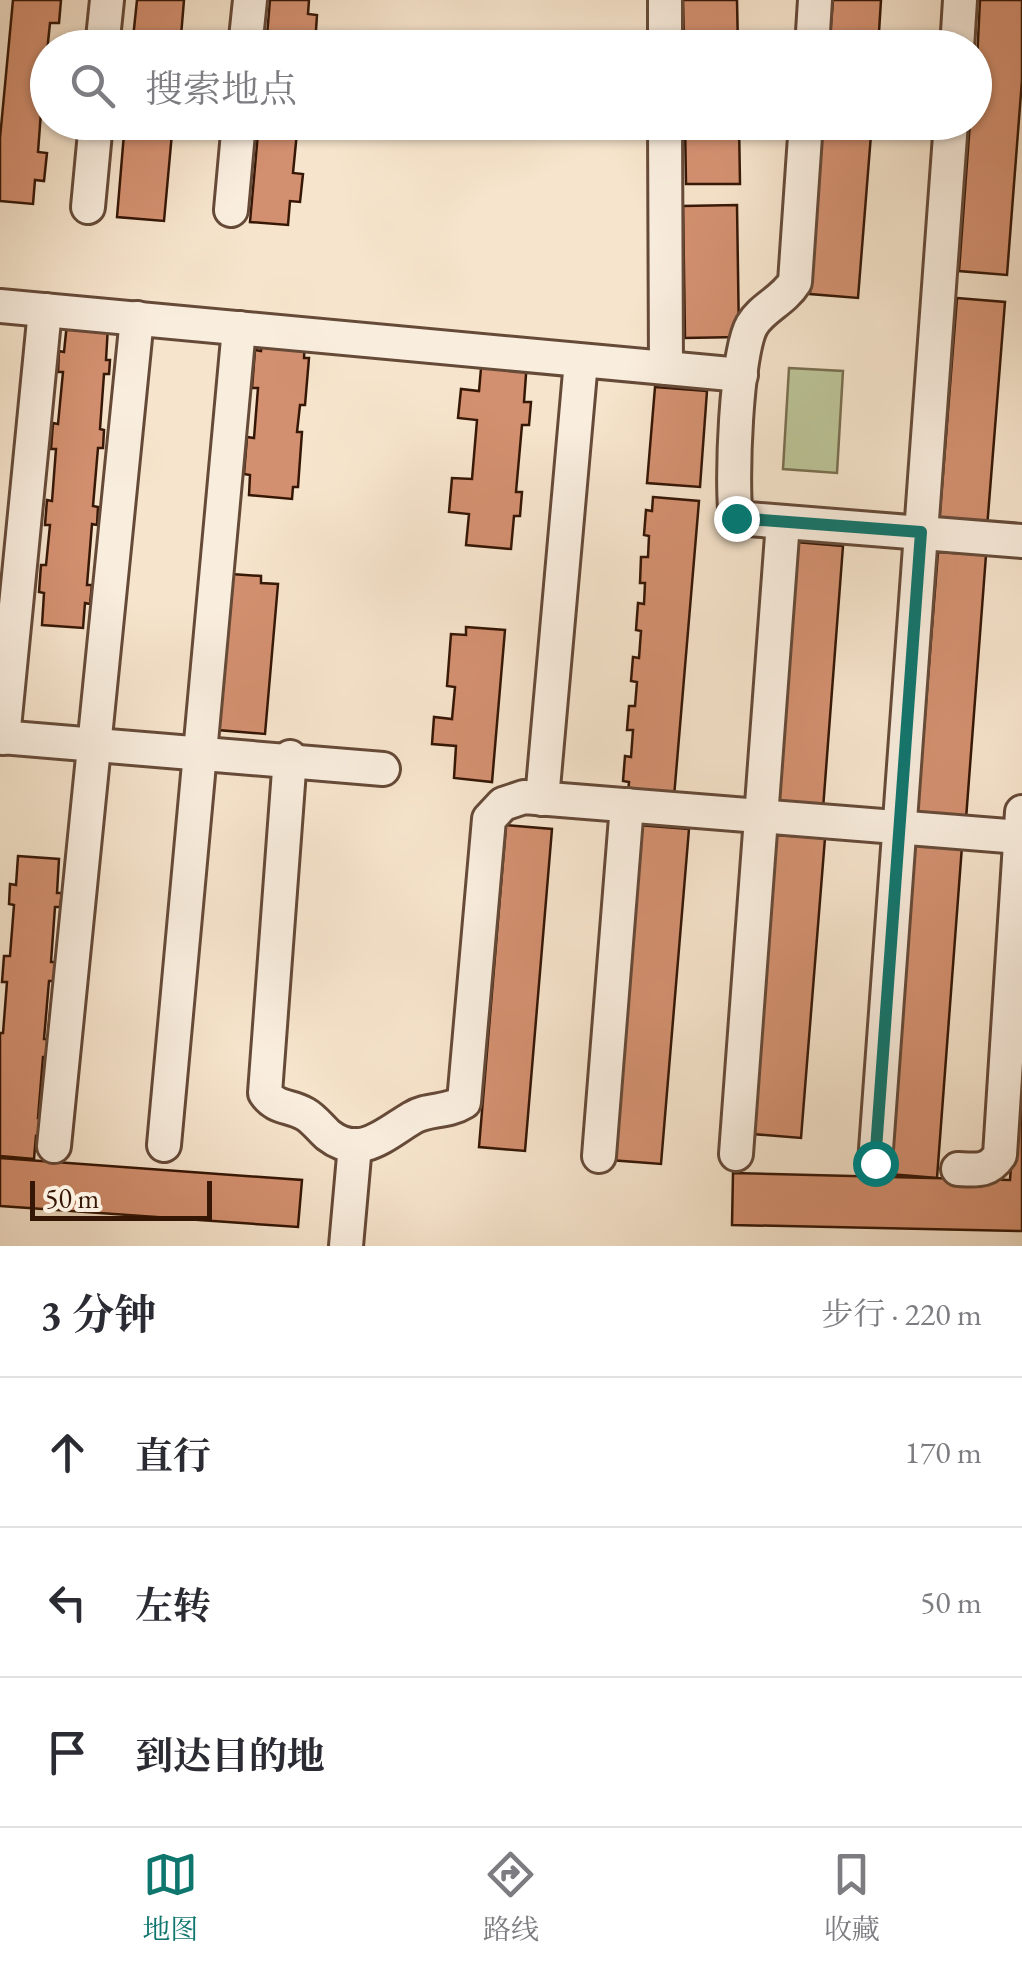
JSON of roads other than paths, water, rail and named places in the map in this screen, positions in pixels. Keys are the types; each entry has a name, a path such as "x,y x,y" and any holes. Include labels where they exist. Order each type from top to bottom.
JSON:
{"lane":[{"path":"104,30 106,0"},
{"path":"248,30 250,0"},
{"path":"665,0 665,30"},
{"path":"813,30 815,0"},
{"path":"958,30 960,0"},
{"path":"88,208 94,140"},
{"path":"231,210 237,140"},
{"path":"665,140 666,368"},
{"path":"805,140 795,282 785,298 759,315 749,329 741,376 732,492 736,518 1022,540"},
{"path":"875,1163 950,140"},
{"path":"0,306 741,376"},
{"path":"44,310 2,738 384,769"},
{"path":"54,1146 137,318"},
{"path":"164,1145 239,328"},
{"path":"542,798 582,360"},
{"path":"736,1154 783,522"},
{"path":"290,759 264,1093 272,1104 308,1115 330,1136 355,1145 377,1142 414,1116 448,1111 464,1102 489,820 503,804 524,797 900,827 1021,824 1000,1154 992,1166 982,1171 958,1169"},
{"path":"599,1156 627,805"},
{"path":"346,1246 355,1145"}]}
